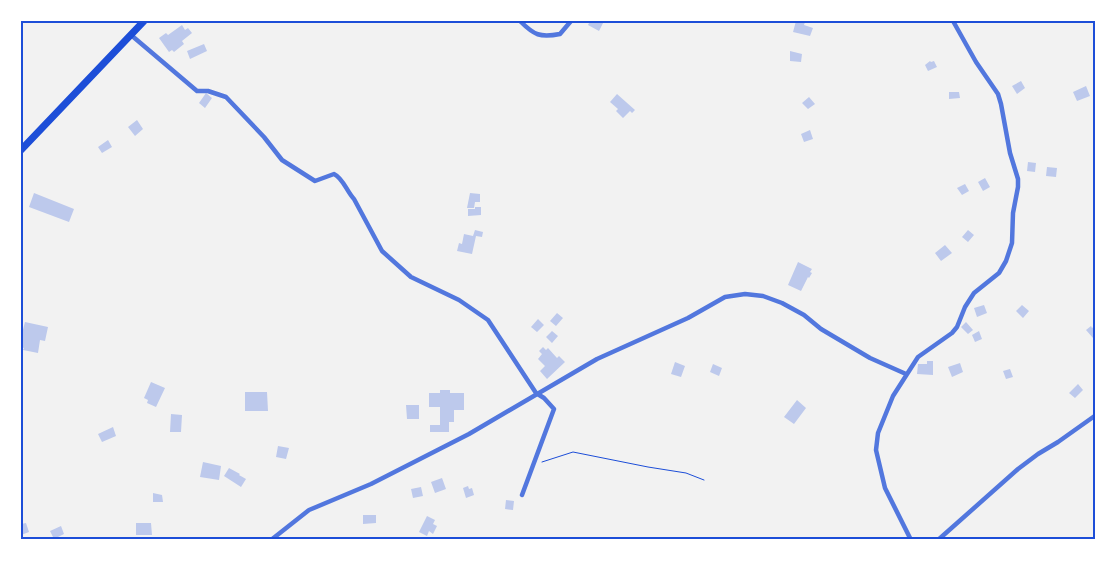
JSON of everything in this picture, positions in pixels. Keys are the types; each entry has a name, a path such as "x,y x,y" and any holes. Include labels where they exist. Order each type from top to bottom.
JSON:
{"highway":[{"path":"21,150 144,21"}],"street":[{"path":"520,21 541,37 560,34 571,21"},
{"path":"911,540 887,494 876,450 878,433 893,396 918,357 952,333 974,293 999,273 1006,261 1012,243 1013,213 1018,180 1010,153 1001,104 994,87 976,62 953,21"},
{"path":"131,35 197,91 208,91 226,97 264,137 282,160 315,181 334,174 338,176 347,192 354,199 382,251 411,277 459,300 488,320 536,393 553,406 554,412 522,495"},
{"path":"271,540 309,510 371,484 465,436 597,359 688,318 722,298 745,294 763,296 782,303 870,358 906,374"},
{"path":"938,540 1031,459 1096,415"}],"path":[{"path":"533,465 573,452 686,473 704,480"}],"building":[{"path":"590,21 604,21 599,31 588,25"},
{"path":"796,21 805,22 804,25 813,28 810,36 793,32"},
{"path":"182,25 185,30 188,28 192,33 182,41 184,44 174,52 172,50 169,52 159,38 166,33 168,35"},
{"path":"204,44 207,51 190,59 187,51"},
{"path":"790,51 802,54 801,62 790,61"},
{"path":"930,61 934,61 937,67 928,71 925,65"},
{"path":"1021,81 1025,88 1017,94 1012,86"},
{"path":"1086,86 1090,96 1077,101 1073,92"},
{"path":"949,92 959,92 960,98 949,99"},
{"path":"206,93 212,98 205,108 199,103"},
{"path":"617,94 635,110 632,113 630,111 623,118 616,111 618,109 610,102"},
{"path":"809,97 815,104 808,109 802,103"},
{"path":"137,120 143,129 135,136 128,127"},
{"path":"810,130 813,139 804,142 801,134"},
{"path":"108,140 112,147 102,153 98,147"},
{"path":"1028,162 1036,163 1035,172 1027,171"},
{"path":"1047,167 1057,168 1056,177 1046,176"},
{"path":"985,178 990,187 983,191 978,182"},
{"path":"965,184 969,191 962,195 957,188"},
{"path":"34,193 74,209 69,222 29,207"},
{"path":"470,193 480,194 480,202 475,202 474,208 467,208"},
{"path":"475,207 481,207 481,215 468,216 468,209 475,209"},
{"path":"475,230 483,232 482,237 476,236 472,254 457,251 459,243 462,244 464,234 473,236"},
{"path":"968,230 974,235 968,242 962,237"},
{"path":"945,245 952,253 941,261 935,253"},
{"path":"798,262 812,269 810,272 812,273 801,291 788,285"},
{"path":"984,305 987,313 977,317 974,308"},
{"path":"1022,305 1029,311 1023,318 1016,311"},
{"path":"557,313 563,318 556,326 550,321"},
{"path":"538,319 544,325 537,332 531,327"},
{"path":"25,322 48,327 45,341 40,340 38,353 23,350 24,348 21,347 21,337"},
{"path":"966,322 973,330 968,334 961,327"},
{"path":"1096,325 1096,336 1093,338 1086,330"},
{"path":"552,331 558,336 552,343 546,337"},
{"path":"979,331 982,339 975,342 972,335"},
{"path":"543,347 546,350 548,348 557,358 559,356 565,362 547,379 540,371 545,366 538,359 542,354 539,351"},
{"path":"927,361 933,361 933,375 917,374 918,364 927,364"},
{"path":"675,362 685,366 681,377 671,374"},
{"path":"960,363 963,372 952,377 948,367"},
{"path":"713,364 722,368 719,376 710,372"},
{"path":"1010,369 1013,377 1006,379 1003,371"},
{"path":"151,382 165,388 156,407 147,403 148,400 144,398"},
{"path":"1078,384 1083,390 1075,398 1069,393"},
{"path":"440,390 450,390 450,393 464,393 464,410 454,410 454,422 449,422 449,432 430,432 430,425 440,425 440,407 429,407 429,393 440,393"},
{"path":"245,392 267,392 268,411 245,411"},
{"path":"797,400 806,408 794,424 784,417"},
{"path":"406,405 419,405 419,419 407,419"},
{"path":"171,414 182,415 181,432 170,432"},
{"path":"113,427 116,436 102,442 98,434"},
{"path":"278,446 289,448 286,459 276,457"},
{"path":"203,462 221,466 219,480 200,477"},
{"path":"229,468 246,479 241,487 224,476"},
{"path":"442,478 446,489 435,493 431,482"},
{"path":"468,486 469,489 472,488 474,495 466,498 463,488"},
{"path":"421,487 423,496 413,498 411,489"},
{"path":"153,493 162,495 163,502 153,502"},
{"path":"506,500 514,501 513,510 505,509"},
{"path":"363,515 376,515 376,523 363,524"},
{"path":"427,516 435,520 433,524 437,526 433,534 429,531 427,536 419,532"},
{"path":"26,523 29,532 21,535 21,524"},
{"path":"136,523 151,523 152,535 136,535"},
{"path":"61,526 64,534 54,539 50,531"}]}
